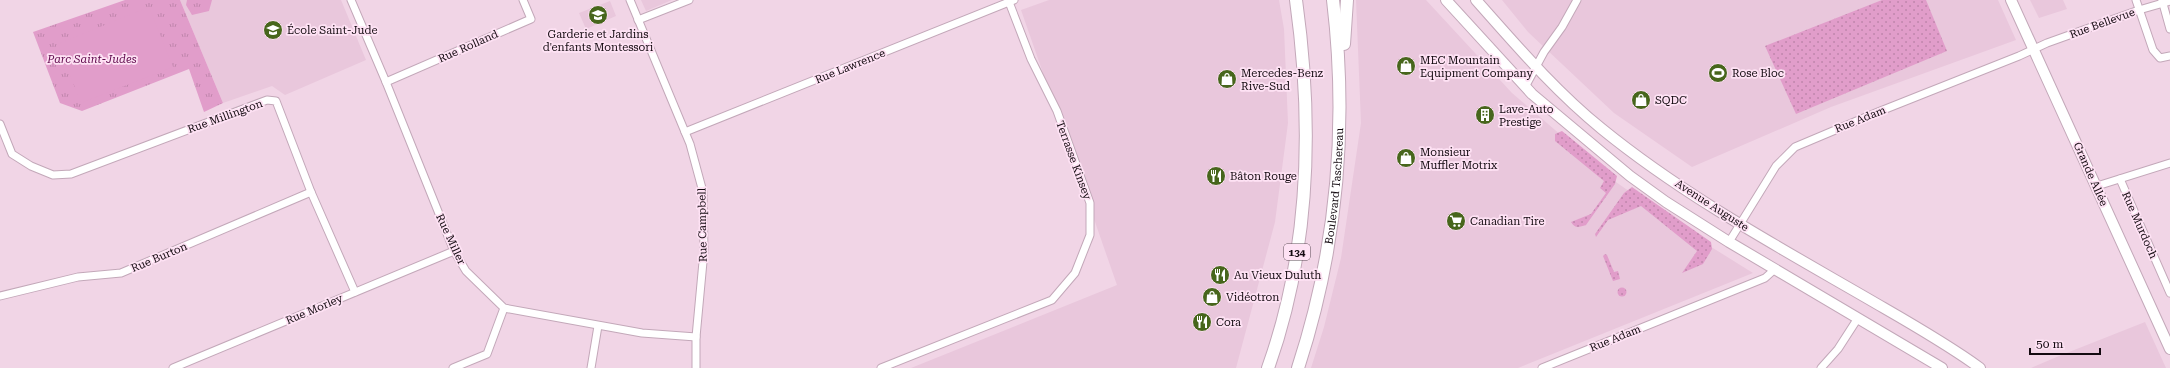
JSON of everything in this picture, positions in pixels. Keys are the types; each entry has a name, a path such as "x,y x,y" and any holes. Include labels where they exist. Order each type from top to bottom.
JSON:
{"main road":[{"name":"134","path":"1268,368 1280,331 1291,286 1304,187 1306,146 1304,79 1296,0"},
{"name":"Boulevard Taschereau","path":"1298,368 1316,307 1330,239 1338,173 1340,113 1339,58 1333,0"},
{"path":"1340,113 1347,0"},
{"name":"Avenue Auguste","path":"1446,0 1525,87 1625,172 1666,202 1729,242 1942,368"},
{"name":"Avenue Auguste","path":"1476,0 1557,90 1602,129 1671,178 1741,224 1927,333 1980,368"},
{"name":"Grande Allée","path":"2012,0 2170,348"}],"street":[{"name":"Rue Miller","path":"351,0 386,82 454,251 466,272 504,308"},
{"name":"Rue Rolland","path":"386,82 531,19 523,0"},
{"name":"Rue Campbell","path":"630,0 685,132 703,192 704,251 696,337 696,368"},
{"path":"638,20 689,0"},
{"path":"1525,87 1536,66 1562,27 1577,0"},
{"path":"2136,0 2153,50 2160,58 2170,56"},
{"name":"Rue Lawrence","path":"685,132 1011,1"},
{"name":"Terrasse Kinsey","path":"881,368 1052,300 1075,273 1090,235 1090,203 1057,111 1031,60 1011,1"},
{"name":"Rue Bellevue","path":"2034,48 2162,2 2170,1"},
{"path":"2162,2 2170,29"},
{"name":"Rue Adam","path":"1729,242 1776,166 1795,147 2034,48"},
{"name":"Rue Millington","path":"0,124 12,154 31,166 53,175 71,174 267,100 276,101 311,192 355,292"},
{"path":"2097,186 2170,163"},
{"name":"Rue Murdoch","path":"2120,179 2170,293"},
{"name":"Rue Burton","path":"0,296 78,276 121,273 311,192"},
{"name":"Rue Morley","path":"173,368 454,251"},
{"name":"Rue Adam","path":"1542,368 1765,278 1775,269"},
{"path":"2163,278 2170,274"},
{"path":"453,368 487,354 504,308 642,333 696,337"},
{"path":"1821,368 1842,344 1858,318"},
{"path":"591,368 598,326"}],"shaded area":[{"name":"École Saint-Jude","path":"180,0 341,0 366,60 285,95 272,86 223,103"},
{"path":"641,0 672,0 646,11"},
{"path":"1049,0 1279,0 1284,29 1288,123 1275,222 1236,368 911,368 1117,285 1021,10"},
{"path":"1356,0 1426,0 1512,93 1613,180 1692,235 1753,273 1518,368 1311,368 1324,327 1341,258 1361,123"},
{"path":"1502,0 1998,0 2016,40 1831,107 1692,167 1614,113 1528,32"},
{"path":"2030,0 2063,0 2067,9 2039,18"},
{"name":"Garderie et Jardins d'enfants Montessori","path":"610,1 616,16 586,29 579,13"},
{"path":"2145,322 2166,368 2031,368 2059,356"}],"green space":[{"name":"Parc Saint-Judes","path":"125,0 180,0 223,103 204,112 189,69 82,111 60,103 33,32"},
{"path":"187,0 212,0 209,11 192,15 186,5"},
{"path":"1882,0 1926,0 1947,51 1796,114 1765,46"},
{"path":"149,7 173,67 81,103 58,44"},
{"path":"1562,131 1617,176 1615,184 1586,225 1579,227 1574,226 1571,222 1591,214 1606,193 1600,188 1604,181 1555,141 1555,134"},
{"path":"1632,187 1711,242 1712,249 1703,264 1682,273 1697,251 1641,206 1608,220 1596,237 1595,234 1624,193"},
{"path":"1605,254 1607,255 1614,272 1618,271 1620,279 1613,281 1603,256"},
{"path":"1622,287 1627,292 1622,297 1617,292"}],"place":[{"name":"Garderie et Jardins d'enfants Montessori","path":"598,15"},
{"name":"École Saint-Jude","path":"273,30"},
{"name":"MEC Mountain Equipment Company","path":"1406,66"},
{"name":"Rose Bloc","path":"1718,73"},
{"name":"Mercedes-Benz Rive-Sud","path":"1227,79"},
{"name":"SQDC","path":"1641,100"},
{"name":"Lave-Auto Prestige","path":"1485,115"},
{"name":"Monsieur Muffler Motrix","path":"1406,158"},
{"name":"Bâton Rouge","path":"1216,176"},
{"name":"Canadian Tire","path":"1456,221"},
{"name":"Au Vieux Duluth","path":"1220,275"},
{"name":"Vidéotron","path":"1212,297"},
{"name":"Cora","path":"1202,322"}]}
